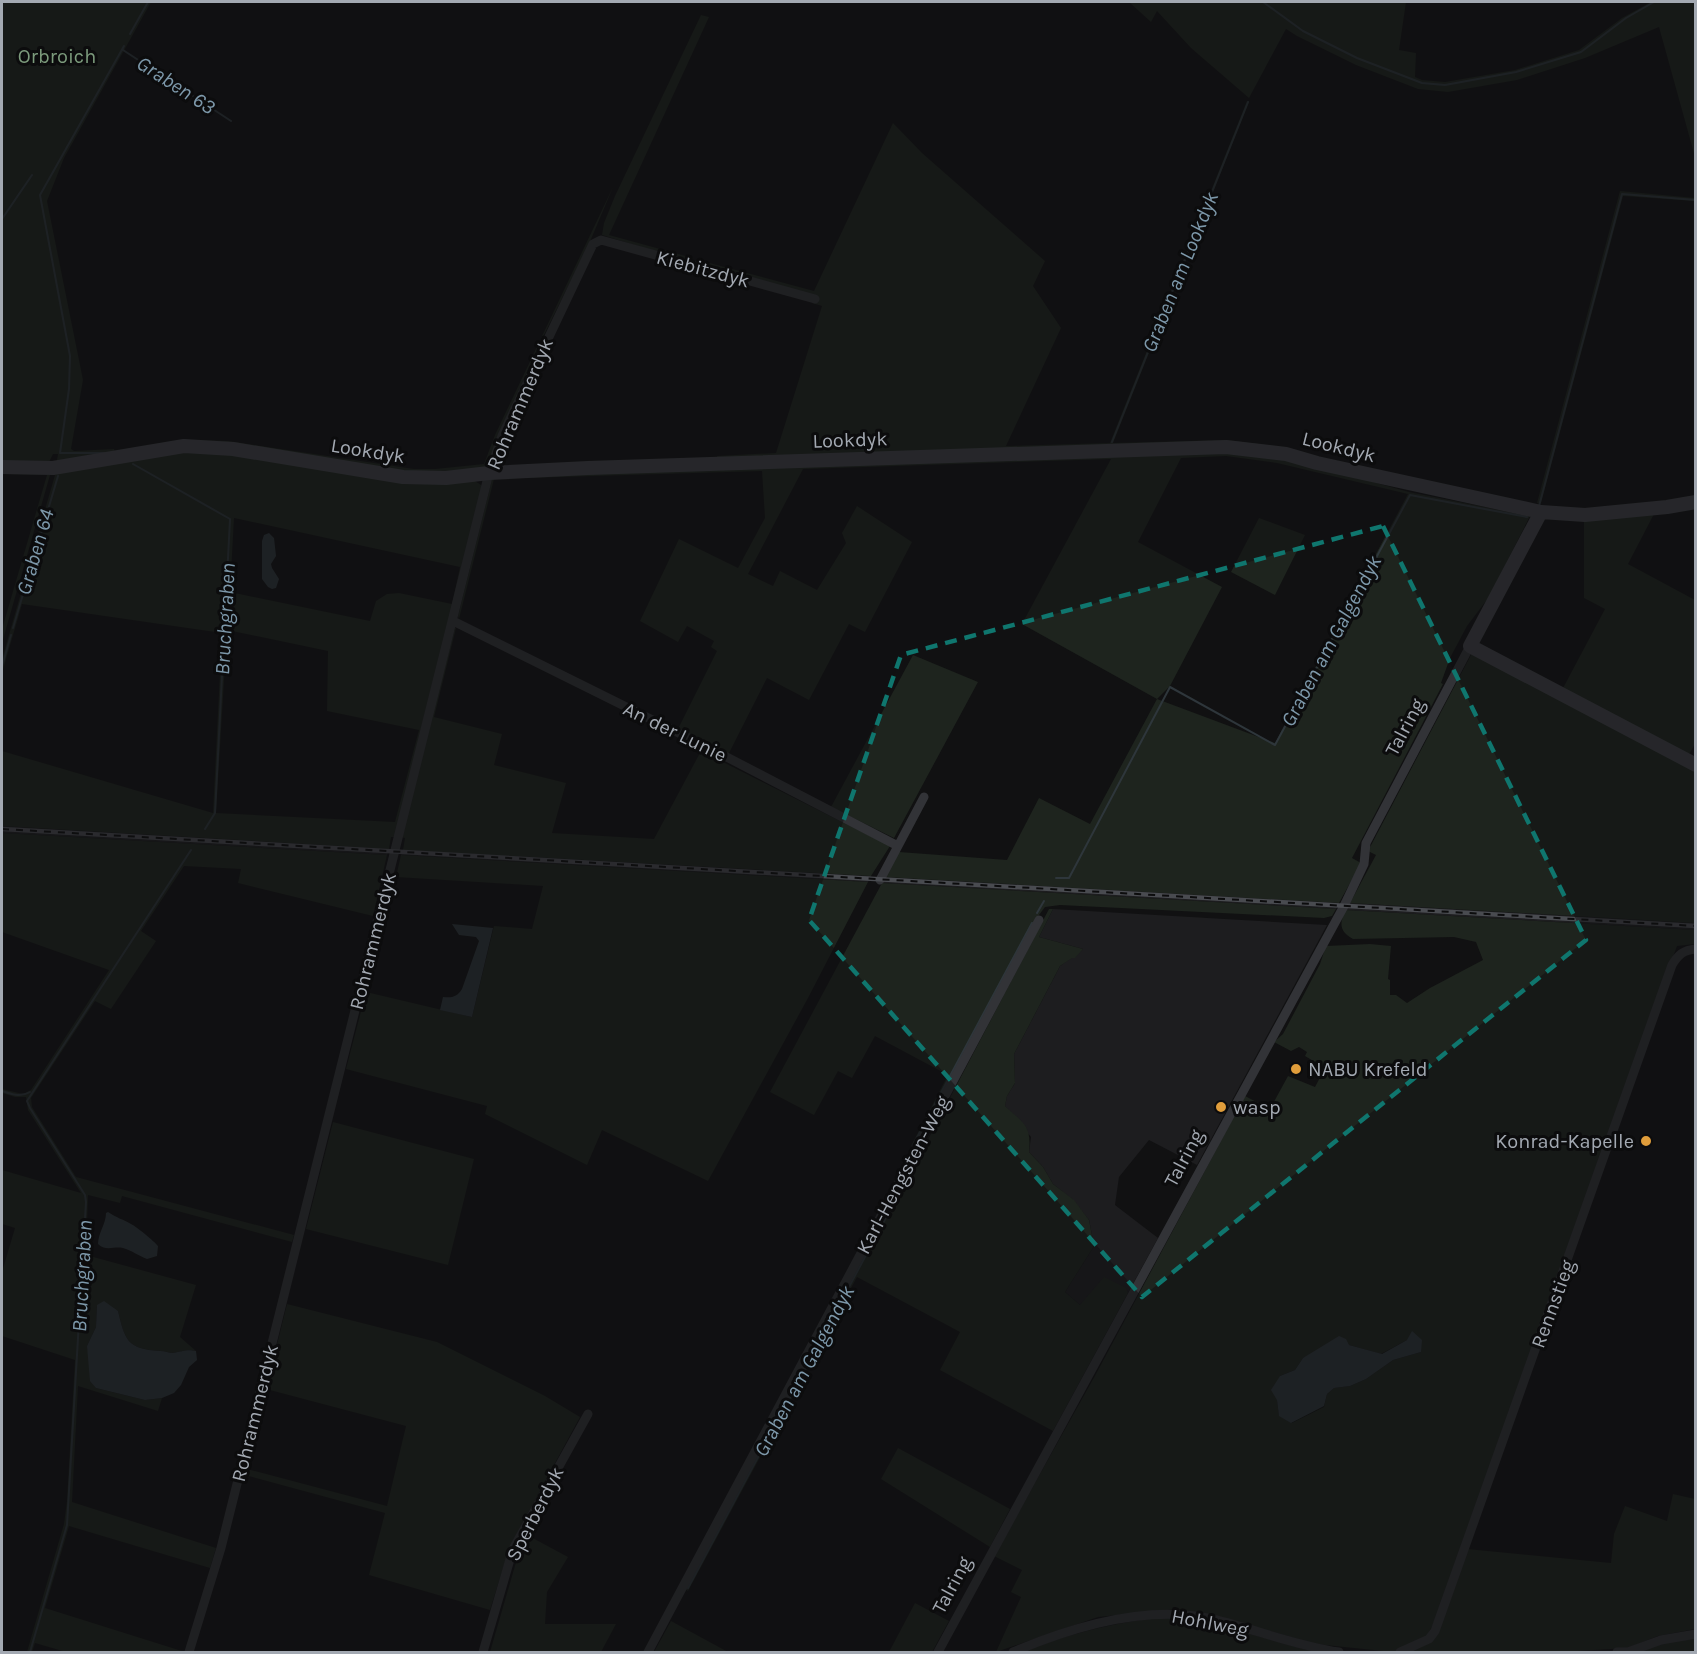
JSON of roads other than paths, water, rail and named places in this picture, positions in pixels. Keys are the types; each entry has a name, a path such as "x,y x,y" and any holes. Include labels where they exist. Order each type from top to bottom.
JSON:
{"street":[{"name":"Kiebitzdyk","path":"593,244 601,240 815,299"},
{"name":"Rohrammerdyk","path":"189,1653 221,1548 489,473 502,436 593,244"},
{"name":"Lookdyk","path":"2,467 53,468 184,446 233,449 403,477 446,478 489,473 588,468 1226,447 1286,454 1317,463 1540,512 1585,515 1695,502"},
{"name":"Talring","path":"938,1653 1344,906 1364,864 1366,843 1540,512"},
{"name":"An der Lunie","path":"453,621 719,753 896,845"},
{"path":"1470,646 1695,765"},
{"path":"879,880 924,797"},
{"name":"Karl-Hengsten-Weg","path":"648,1653 1040,920"},
{"name":"Rennstieg","path":"1400,1653 1429,1639 1435,1631 1672,965 1678,955 1695,949"},
{"name":"Sperberdyk","path":"483,1653 513,1549 588,1414"},
{"name":"Hohlweg","path":"1013,1653 1042,1640 1100,1623 1169,1612 1211,1619 1314,1649 1340,1653"},
{"path":"1617,1653 1628,1652 1662,1640 1695,1634"}],"waterway":[{"path":"130,34 148,2"},
{"path":"1263,2 1303,31 1357,58 1422,83 1445,85 1516,72 1581,52 1626,18 1654,2"},
{"name":"Bruchgraben","path":"104,453 60,453 69,389 70,356 40,195 124,46"},
{"name":"Graben 63","path":"123,50 231,121"},
{"name":"Graben am Lookdyk","path":"1112,442 1248,102"},
{"path":"2,219 32,175"},
{"name":"Graben am Galgendyk","path":"1539,506 1622,194 1696,200"},
{"name":"Bruchgraben","path":"133,464 230,519 215,813 205,829"},
{"name":"Graben 64","path":"13,628 58,476"},
{"name":"Graben am Galgendyk","path":"1056,878 1069,878 1170,687 1275,745 1410,495 1527,517"},
{"name":"Graben 64","path":"2,666 11,635"},
{"name":"Bruchgraben","path":"30,1652 67,1525 86,1202 85,1195 27,1101 191,850"},
{"name":"Graben am Galgendyk","path":"1037,913 1044,901"},
{"name":"Graben am Galgendyk","path":"913,1145 1032,923"},
{"path":"2,1091 19,1095 30,1092"},
{"name":"Graben am Galgendyk","path":"688,1588 920,1154"}],"railway":[{"path":"2,829 1696,926"}],"place":[{"name":"NABU Krefeld","path":"1296,1069"},
{"name":"wasp","path":"1221,1107"},
{"name":"Konrad-Kapelle","path":"1646,1141"}],"park label":[{"name":"Orbroich","path":"57,56"}]}
